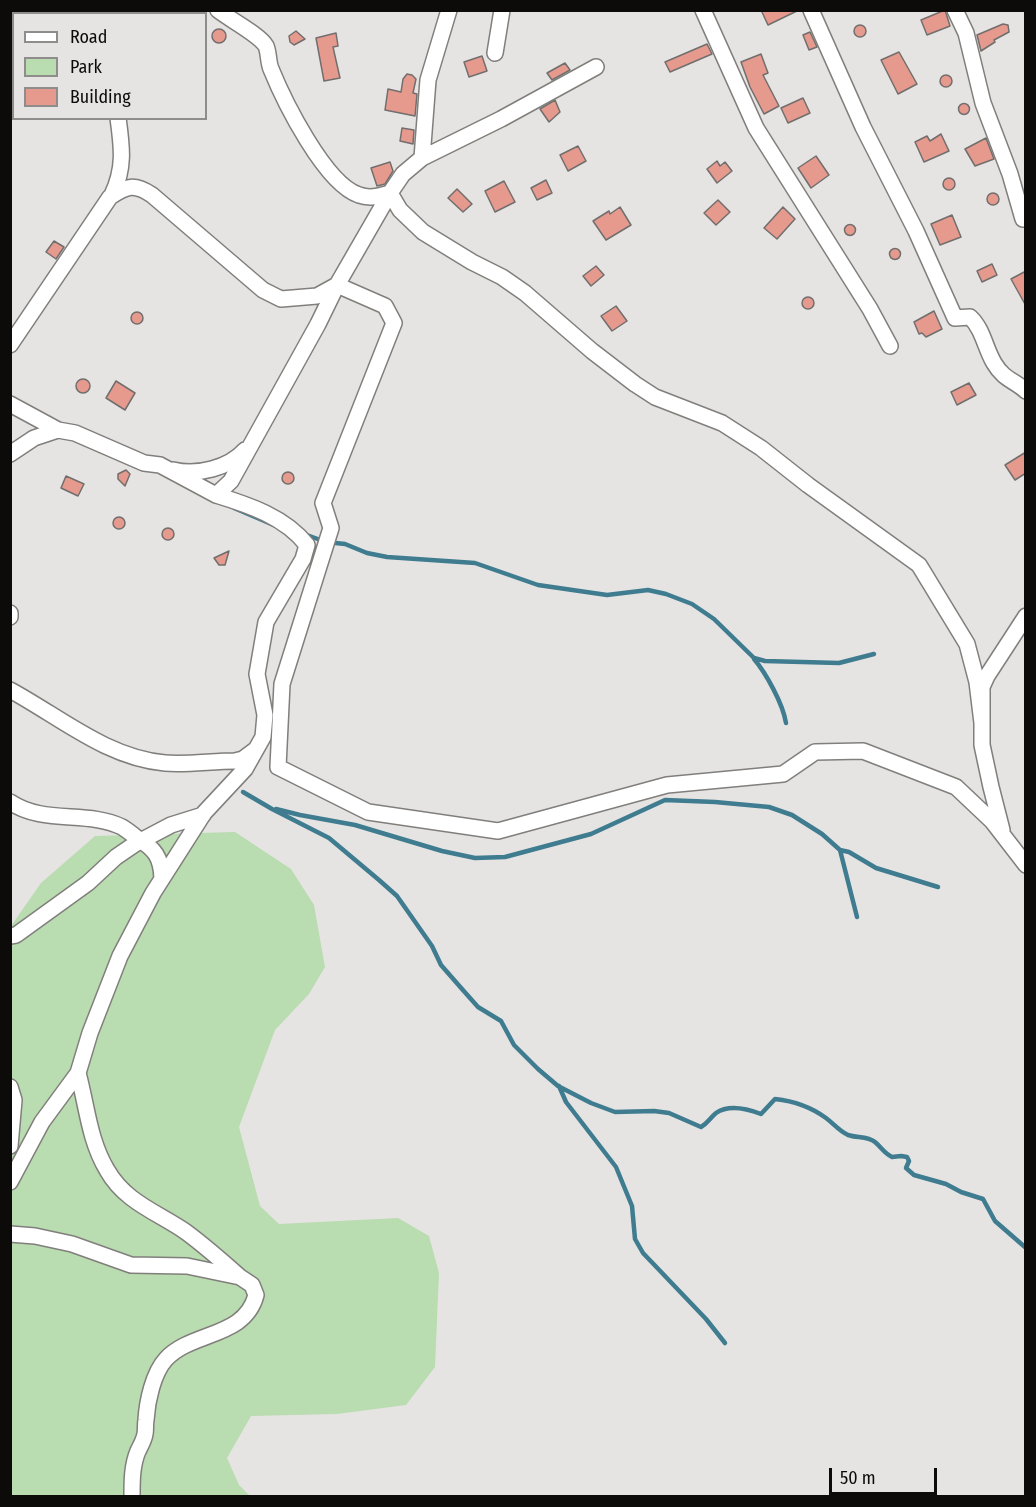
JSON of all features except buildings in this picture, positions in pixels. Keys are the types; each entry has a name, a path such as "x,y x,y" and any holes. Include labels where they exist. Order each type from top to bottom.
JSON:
{"street":[{"path":"218,10 233,23 254,34 265,46 270,66 287,103 310,144 338,182 359,196 371,198 390,193"},
{"path":"422,158 428,80 449,10"},
{"path":"495,53 502,10"},
{"path":"703,10 756,129 870,309 890,346"},
{"path":"811,10 863,127 930,261 955,318 970,317 977,323 993,362 1003,376 1024,387"},
{"path":"955,10 966,33 983,103 1010,174 1023,219"},
{"path":"216,495 231,481 318,324 337,285 403,174 422,158 501,119 596,67"},
{"path":"10,345 112,195 120,179 122,162 118,120"},
{"path":"112,195 125,187 140,187 263,290 281,299 317,296 337,285"},
{"path":"390,193 400,210 423,232 464,258 502,277 525,293 592,351 635,384 655,396 722,423 742,435 919,565 967,644 977,682 982,723"},
{"path":"337,285 385,306 394,323 323,502 331,528 282,684 278,767 368,812 498,831 667,785 783,774 815,753 863,751 956,787 1004,836 1026,865"},
{"path":"10,404 58,430 75,433 144,463 160,465 176,472 217,467 235,460 254,441"},
{"path":"10,454 34,438 58,430"},
{"path":"10,1182 42,1122 78,1073 90,1033 120,956 162,878 203,814 245,769 258,748 263,736 265,715 257,674 266,622 303,559 307,545 289,526 240,502 216,495 160,465"},
{"path":"1004,836 982,745 982,687 1026,616"},
{"path":"10,690 88,737 128,754 161,763 234,761 243,759 258,748"},
{"path":"10,802 22,810 55,817 105,822 121,827 155,851 161,863 162,878"},
{"path":"10,936 88,883 116,857 142,840 171,825 203,814"},
{"path":"78,1073 90,1131 106,1170 118,1187 128,1197 187,1233 252,1285 256,1295 247,1315 233,1326 178,1348 160,1367 148,1406 146,1432 135,1463 132,1497"},
{"path":"10,1088 14,1101 10,1146"},
{"path":"10,1234 35,1236 72,1244 131,1265 188,1266 240,1277"}],"green space":[{"path":"235,832 291,869 314,905 325,967 309,994 275,1030 239,1127 260,1206 279,1224 398,1218 429,1236 439,1273 435,1367 406,1405 337,1414 251,1416 227,1458 239,1485 250,1496 11,1496 11,926 41,883 95,836"}],"waterway":[{"path":"234,508 276,526"},
{"path":"304,534 326,542 345,544 367,553 387,557 475,563 538,585 607,595 648,590 666,594 692,604 714,619 754,658 765,661 839,663 874,654"},
{"path":"754,659 773,689 786,723"},
{"path":"243,792 329,838 397,896 432,946 441,965 478,1007 501,1021 514,1045 558,1086 615,1112 669,1113 701,1127 721,1110 744,1109 761,1114 775,1099 802,1105 829,1120 842,1132 872,1140 892,1157 907,1157 909,1161 906,1168 914,1175 946,1184 983,1199 995,1221 1026,1248"},
{"path":"276,809 355,825 442,851 475,858 505,857 591,834 665,800 769,807 792,815 822,834 840,850 849,852 876,868 938,887"},
{"path":"840,850 857,917"},
{"path":"559,1086 566,1102 616,1167 632,1206 635,1239 643,1253 706,1319 725,1343"}]}
